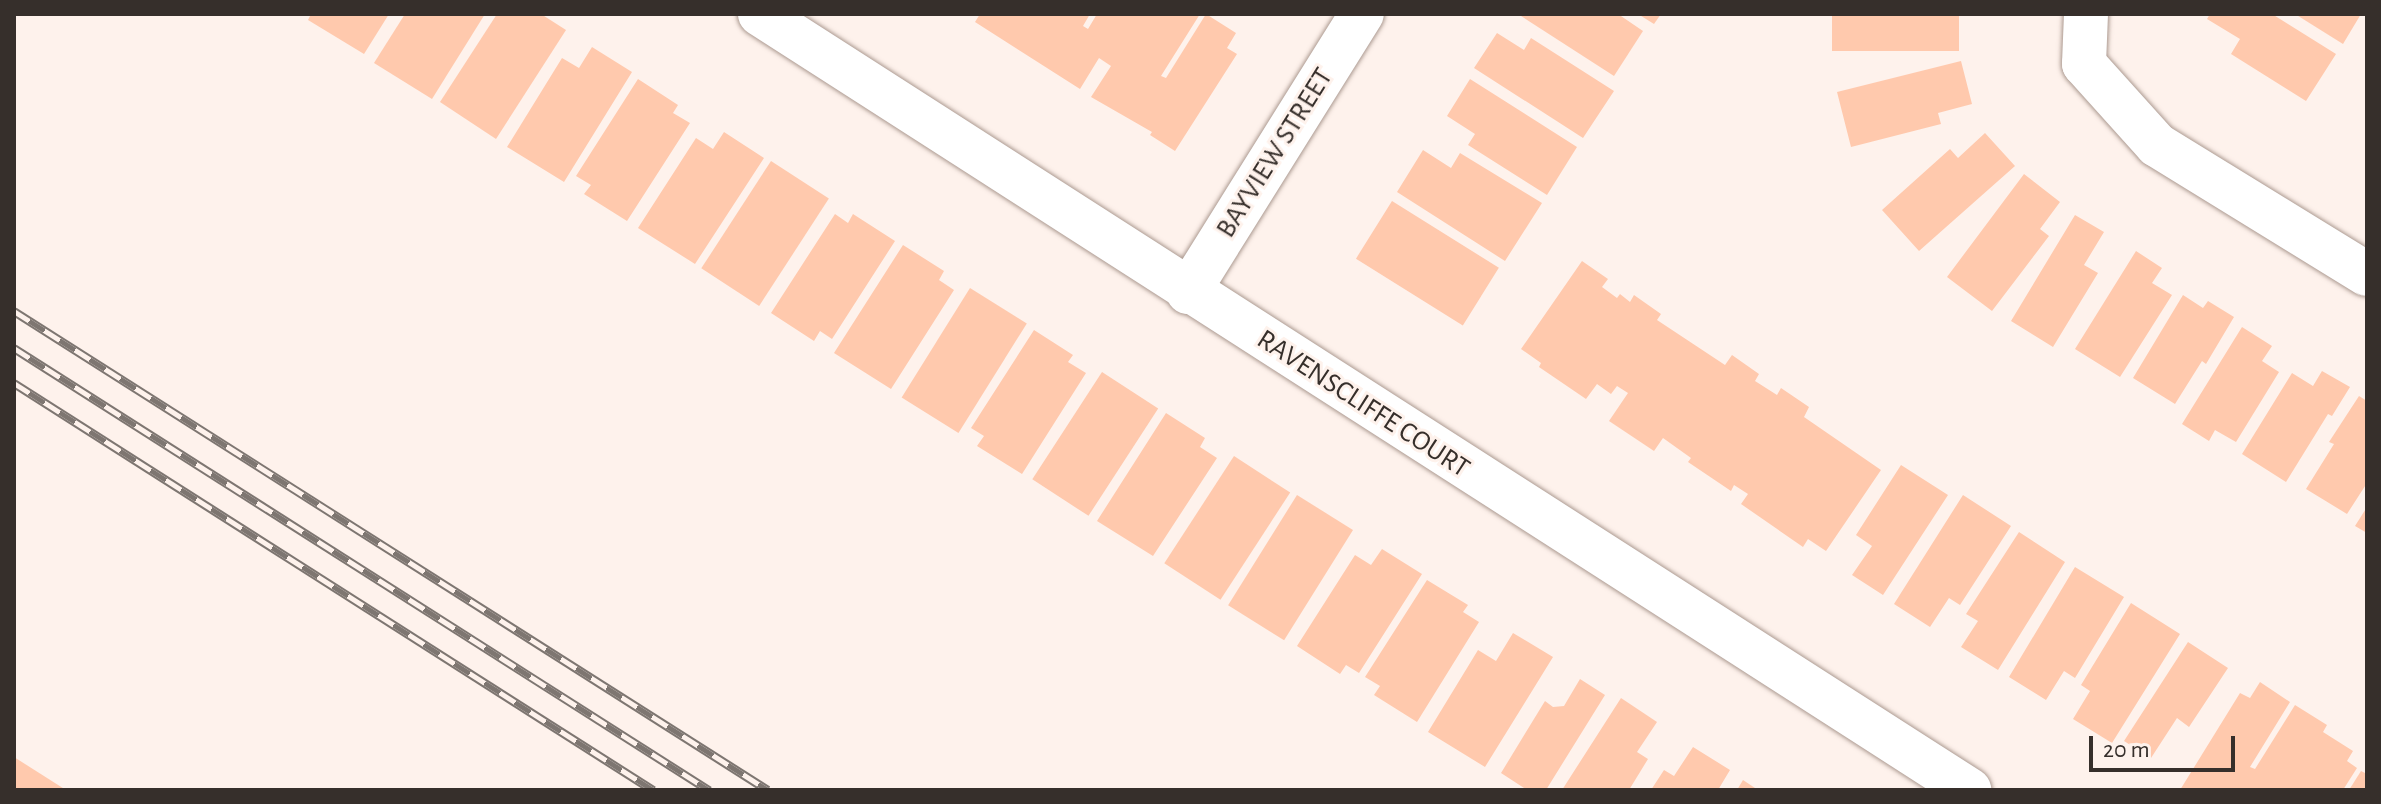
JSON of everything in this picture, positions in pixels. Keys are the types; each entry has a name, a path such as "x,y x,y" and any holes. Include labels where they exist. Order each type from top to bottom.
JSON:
{"street":[{"name":"RAVENSCLIFFE COURT","path":"760,14 1188,292 1969,790"},
{"name":"BAYVIEW STREET","path":"1188,292 1362,14"},
{"path":"2086,14 2084,64 2157,145 2367,274"}],"building":[{"path":"311,14 389,14 364,54 308,20"},
{"path":"405,14 485,14 432,99 374,63"},
{"path":"497,14 541,14 566,30 496,139 440,102"},
{"path":"980,14 1090,14 1083,26 1088,29 1097,14 1200,14 1161,76 1166,78 1206,14 1236,33 1227,48 1237,54 1175,151 1150,135 1152,132 1091,97 1111,66 1099,58 1080,89 975,22"},
{"path":"1518,14 1618,14 1643,31 1614,76"},
{"path":"1638,14 1661,14 1654,24"},
{"path":"1832,14 1959,14 1959,51 1832,51"},
{"path":"2210,14 2272,14 2336,54 2306,101 2231,54 2240,39 2207,19"},
{"path":"2295,14 2361,14 2343,44"},
{"path":"1497,33 1524,50 1531,38 1614,91 1583,138 1474,68"},
{"path":"592,47 632,72 564,182 507,147 562,58 579,68"},
{"path":"1961,61 1972,104 1938,113 1941,124 1851,147 1837,92"},
{"path":"638,79 678,105 673,113 690,123 627,221 584,194 591,185 576,176"},
{"path":"1470,79 1577,147 1547,195 1468,145 1475,134 1447,116"},
{"path":"724,132 764,158 695,264 638,228 696,138 713,149"},
{"path":"1985,133 2015,166 1919,251 1882,210 1950,149 1958,158"},
{"path":"1423,150 1451,168 1460,153 1542,203 1505,261 1397,192"},
{"path":"771,161 829,199 759,306 701,268"},
{"path":"2024,174 2060,202 2040,229 2049,236 1992,311 1947,277"},
{"path":"1392,201 1499,268 1463,325 1356,259"},
{"path":"835,214 848,223 853,214 895,241 832,339 820,331 814,341 771,313"},
{"path":"2075,215 2104,232 2084,265 2098,273 2053,347 2011,321"},
{"path":"903,245 944,271 939,280 954,290 891,389 834,353"},
{"path":"2136,251 2162,268 2152,283 2172,295 2120,377 2075,349"},
{"path":"1582,261 1608,279 1602,287 1617,298 1620,294 1630,302 1634,295 1661,314 1657,320 1725,365 1732,355 1759,374 1755,381 1777,395 1781,388 1809,407 1804,417 1881,470 1826,551 1808,539 1803,547 1741,504 1748,494 1734,485 1731,491 1688,462 1691,458 1663,438 1654,451 1609,421 1628,393 1617,386 1611,394 1597,384 1586,399 1539,367 1541,363 1521,349"},
{"path":"970,288 1027,324 958,433 902,397"},
{"path":"2183,295 2203,308 2208,301 2234,317 2206,364 2202,361 2175,404 2133,378"},
{"path":"2242,327 2272,346 2262,361 2279,372 2236,442 2215,430 2209,441 2182,424"},
{"path":"1034,330 1073,355 1068,362 1086,373 1022,474 977,446 984,436 971,428"},
{"path":"2322,371 2350,387 2332,416 2328,414 2286,482 2242,454 2292,373 2313,386"},
{"path":"1102,372 1158,408 1088,516 1032,479"},
{"path":"2359,396 2367,401 2367,483 2347,514 2306,489 2334,444 2329,442"},
{"path":"1166,413 1205,438 1200,447 1217,458 1153,556 1097,521"},
{"path":"1234,456 1290,492 1220,600 1164,563"},
{"path":"1901,465 1948,495 1883,595 1852,575 1872,546 1856,535"},
{"path":"1297,495 1353,530 1284,640 1228,605"},
{"path":"1963,495 2011,526 1960,605 1949,598 1930,627 1894,604"},
{"path":"2367,507 2367,533 2355,526"},
{"path":"2019,532 2065,562 1998,670 1961,647 1978,621 1966,614"},
{"path":"1382,549 1422,574 1359,673 1346,665 1340,674 1297,646 1355,555 1371,565"},
{"path":"2075,567 2124,597 2075,678 2064,671 2046,700 2009,677"},
{"path":"1427,580 1468,605 1463,612 1479,622 1417,722 1374,695 1380,686 1365,677"},
{"path":"2131,603 2180,634 2112,743 2073,719 2090,691 2081,685"},
{"path":"1513,633 1553,657 1485,767 1428,732 1478,650 1496,661"},
{"path":"2188,642 2228,668 2189,727 2177,718 2151,758 2124,741"},
{"path":"1580,679 1605,695 1546,790 1527,790 1501,773 1545,701 1553,707 1564,706"},
{"path":"2260,682 2290,702 2250,767 2255,769 2295,705 2327,725 2323,732 2353,751 2347,761 2357,768 2343,790 2180,790 2240,693 2250,698"},
{"path":"1621,698 1657,722 1637,752 1648,759 1629,790 1562,790"},
{"path":"1693,747 1730,770 1718,790 1651,790 1664,770 1674,776"},
{"path":"14,757 66,790 14,790"},
{"path":"2361,771 2367,774 2367,790 2349,790"},
{"path":"1743,780 1758,790 1737,790"}],"railway":[{"path":"14,311 768,790"},
{"path":"14,348 709,790"},
{"path":"14,383 653,790"}]}
